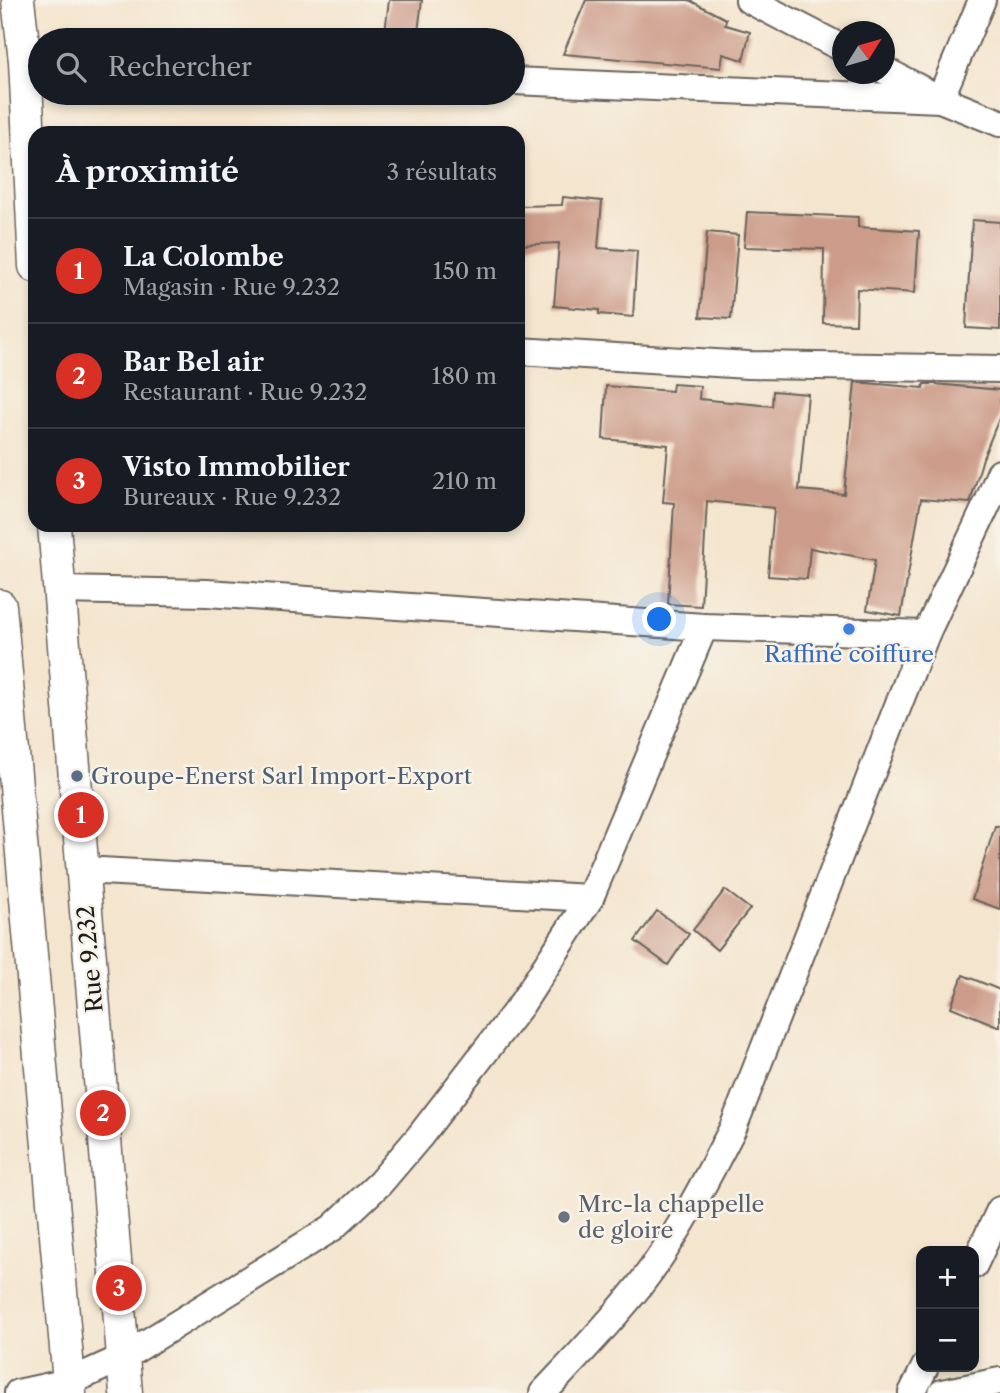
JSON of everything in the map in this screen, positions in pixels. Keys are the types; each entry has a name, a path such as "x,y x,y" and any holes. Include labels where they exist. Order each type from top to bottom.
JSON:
{"street":[{"path":"18,0 28,44"},
{"path":"749,0 832,43"},
{"path":"940,99 982,0"},
{"path":"895,76 940,99 1000,123"},
{"path":"525,82 940,99"},
{"path":"33,105 33,126"},
{"path":"525,351 748,365 1000,369"},
{"path":"543,1393 599,1334 641,1283 693,1205 733,1128 926,634 1000,473"},
{"name":"Rue 9.232","path":"55,532 126,1393"},
{"path":"59,590 207,593 704,627 926,634"},
{"path":"0,606 69,1387"},
{"path":"18,1393 69,1387 122,1358 332,1227 380,1183 420,1136 521,1004 590,898 704,627"},
{"path":"83,870 590,898"},
{"path":"979,1254 1000,1210"},
{"path":"912,1393 922,1372"},
{"path":"942,1393 1000,1381"}],"building":[{"path":"389,0 422,0 418,28 386,28"},
{"path":"586,0 689,0 726,19 725,25 750,32 743,60 723,54 721,68 563,54"},
{"path":"563,197 602,201 598,248 637,251 633,317 599,314 599,310 554,306 559,243 525,245 525,206 562,205"},
{"path":"747,212 858,217 858,227 919,231 915,293 857,289 856,324 823,323 824,249 744,247"},
{"path":"972,220 1000,222 1000,330 966,328"},
{"path":"707,232 738,235 731,319 700,317"},
{"path":"855,382 923,388 924,384 935,384 1000,390 1000,416 983,458 970,503 921,499 901,616 867,610 875,560 810,548 807,579 768,576 774,508 707,501 701,606 668,604 674,503 663,502 668,445 603,439 606,386 672,391 673,384 700,386 699,399 772,406 773,391 808,394 799,490 844,494"},
{"path":"995,826 1000,826 1000,909 972,899"},
{"path":"725,890 750,909 717,950 693,930"},
{"path":"657,911 689,934 668,965 635,941"},
{"path":"963,975 1000,990 1000,1027 951,1007"}],"place":[{"name":"Raffiné coiffure","path":"849,629"},
{"name":"Groupe-Enerst Sarl Import-Export","path":"77,776"},
{"name":"La Colombe","path":"81,815"},
{"name":"Bar Bel air","path":"103,1113"},
{"name":"Mrc-la chappelle de gloire","path":"564,1217"},
{"name":"Visto Immobilier","path":"119,1288"}]}
